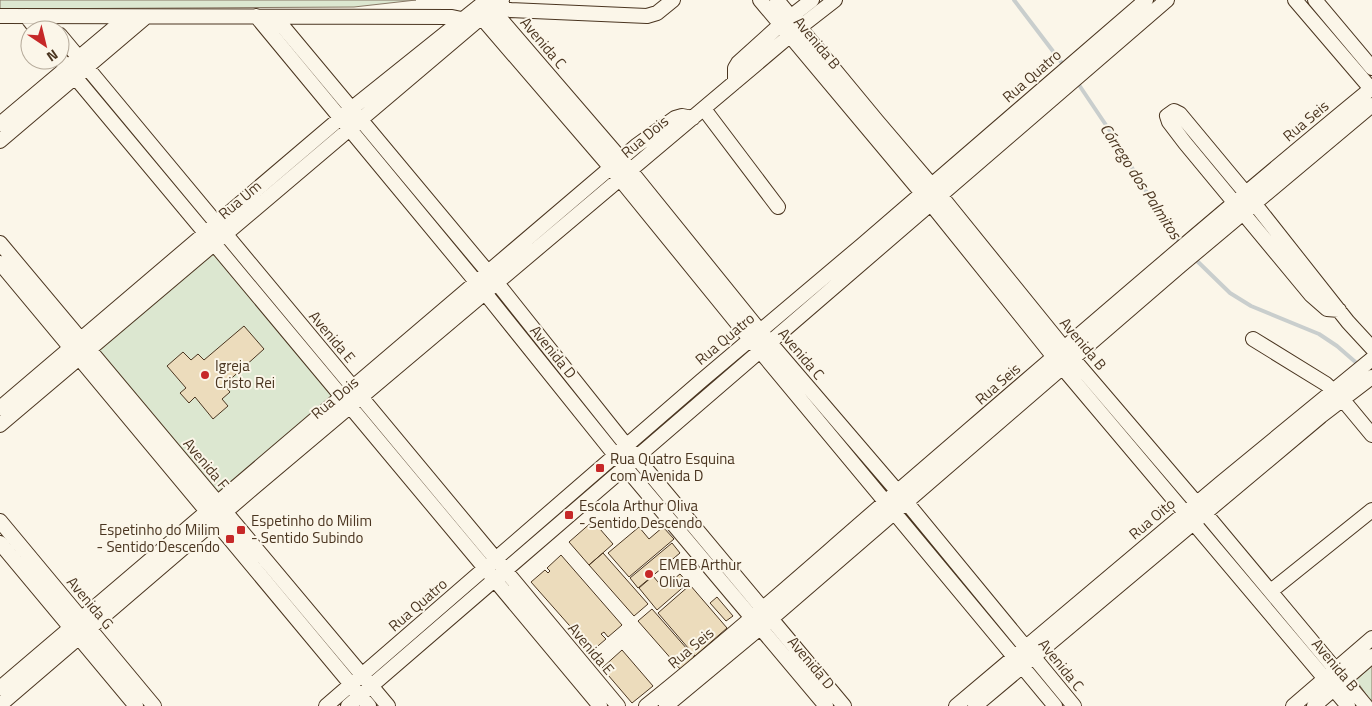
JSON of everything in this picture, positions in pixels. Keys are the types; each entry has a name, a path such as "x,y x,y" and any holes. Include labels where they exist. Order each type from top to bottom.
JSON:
{"street":[{"path":"492,2 510,10 647,16 657,13 673,0"},
{"name":"Avenida B","path":"760,0 790,27 936,200 1190,518 1334,680 1366,706"},
{"name":"Avenida B","path":"777,0 790,27"},
{"name":"Rua Dois","path":"790,27 812,0"},
{"name":"Rua Dois","path":"0,688 86,623 480,288 625,175 735,82 734,73 738,63 790,27 836,0"},
{"name":"Rua Quatro","path":"1115,36 1146,0"},
{"name":"Rua Quatro","path":"348,706 490,564 626,445 926,189 1115,36 1167,0"},
{"path":"1296,0 1372,89"},
{"name":"Rua Um","path":"0,425 80,348 344,124 492,2"},
{"name":"Avenida C","path":"492,2 625,175 807,397 890,507 1054,706"},
{"path":"1307,14 1316,2 1372,68"},
{"path":"0,16 473,17"},
{"path":"26,16 29,20"},
{"path":"45,16 48,20"},
{"name":"Avenida D","path":"256,16 615,455 844,706"},
{"name":"Avenida D","path":"275,16 637,457 762,617 826,706"},
{"path":"0,141 73,66 127,17"},
{"path":"0,124 73,66 146,17"},
{"name":"Avenida C","path":"473,17 616,163"},
{"name":"Avenida E","path":"73,66 215,233 290,312 352,397 490,564 618,706"},
{"name":"Rua Quatro","path":"326,706 363,690 500,575 936,200 1069,75"},
{"name":"Rua Seis","path":"666,706 762,617 1239,208 1372,89"},
{"name":"Rua Seis","path":"1250,198 1372,105"},
{"path":"1338,310 1328,310 1318,302 1180,136 1169,122 1167,116 1174,111 1178,112 1250,198 1338,310 1372,348"},
{"path":"698,113 778,207"},
{"name":"Rua Dois","path":"492,278 616,163 666,123 675,118 698,113"},
{"name":"Avenida E","path":"215,233 279,321 352,397"},
{"name":"Avenida F","path":"0,242 80,348 363,690 388,706"},
{"name":"Avenida F","path":"0,263 80,348"},
{"path":"279,321 290,312"},
{"path":"1253,339 1326,384 1338,395 1372,435"},
{"name":"Rua Um","path":"0,408 80,348"},
{"name":"Avenida B","path":"1063,357 1201,508 1271,591 1334,680 1348,706"},
{"name":"Rua Oito","path":"956,706 1018,662 1201,508 1354,383 1370,367"},
{"name":"Avenida C","path":"807,397 902,497 1074,706"},
{"path":"1271,591 1372,510"},
{"name":"Avenida G","path":"0,521 154,706"},
{"name":"Avenida G","path":"0,543 136,706"},
{"path":"15,561 26,552"},
{"name":"Avenida E","path":"500,575 600,706"},
{"name":"Rua Seis","path":"646,706 762,617"},
{"name":"Rua Dois","path":"0,704 75,632"},
{"path":"1314,706 1334,680 1372,638"},
{"path":"1293,706 1372,656"},
{"name":"Rua Oito","path":"975,706 1018,662"}],"green space":[{"path":"0,0 416,0 354,7 0,9"},
{"path":"214,243 342,397 217,503 90,349"},
{"path":"1372,666 1372,703 1356,680"}],"building":[{"name":"Igreja Cristo Rei","path":"244,326 264,349 224,385 230,392 222,399 228,406 213,419 195,397 189,403 180,393 186,388 167,366 183,352 191,360 198,354 204,360"},
{"path":"593,521 613,544 589,565 569,542"},
{"path":"639,527 649,539 663,527 674,539 629,577 608,553"},
{"path":"672,543 680,553 638,588 630,578"},
{"path":"603,553 648,604 634,616 589,565"},
{"path":"561,555 622,625 608,637 604,632 601,634 606,639 592,651 531,582 545,570 548,573 550,571 547,568"},
{"path":"680,574 688,583 657,610 639,588 653,576 663,588"},
{"path":"690,585 727,628 695,656 658,613"},
{"path":"717,597 733,616 726,621 710,603"},
{"path":"652,609 695,658 681,670 638,621"},
{"path":"622,650 653,686 632,703 602,668"}],"waterway":[{"name":"Córrego dos Palmitos","path":"1014,0 1065,67"},
{"name":"Córrego dos Palmitos","path":"1077,82 1110,131 1168,228 1182,244"},
{"name":"Córrego dos Palmitos","path":"1194,258 1230,293 1251,306 1319,334 1337,346 1360,366"}],"place":[{"name":"Igreja Cristo Rei","path":"205,375"},
{"name":"Rua Quatro Esquina com Avenida D","path":"600,468"},
{"name":"Escola Arthur Oliva - Sentido Descendo","path":"569,515"},
{"name":"Espetinho do Milim - Sentido Subindo","path":"241,530"},
{"name":"Espetinho do Milim - Sentido Descendo","path":"230,539"},
{"name":"EMEB Arthur Oliva","path":"649,574"}]}
